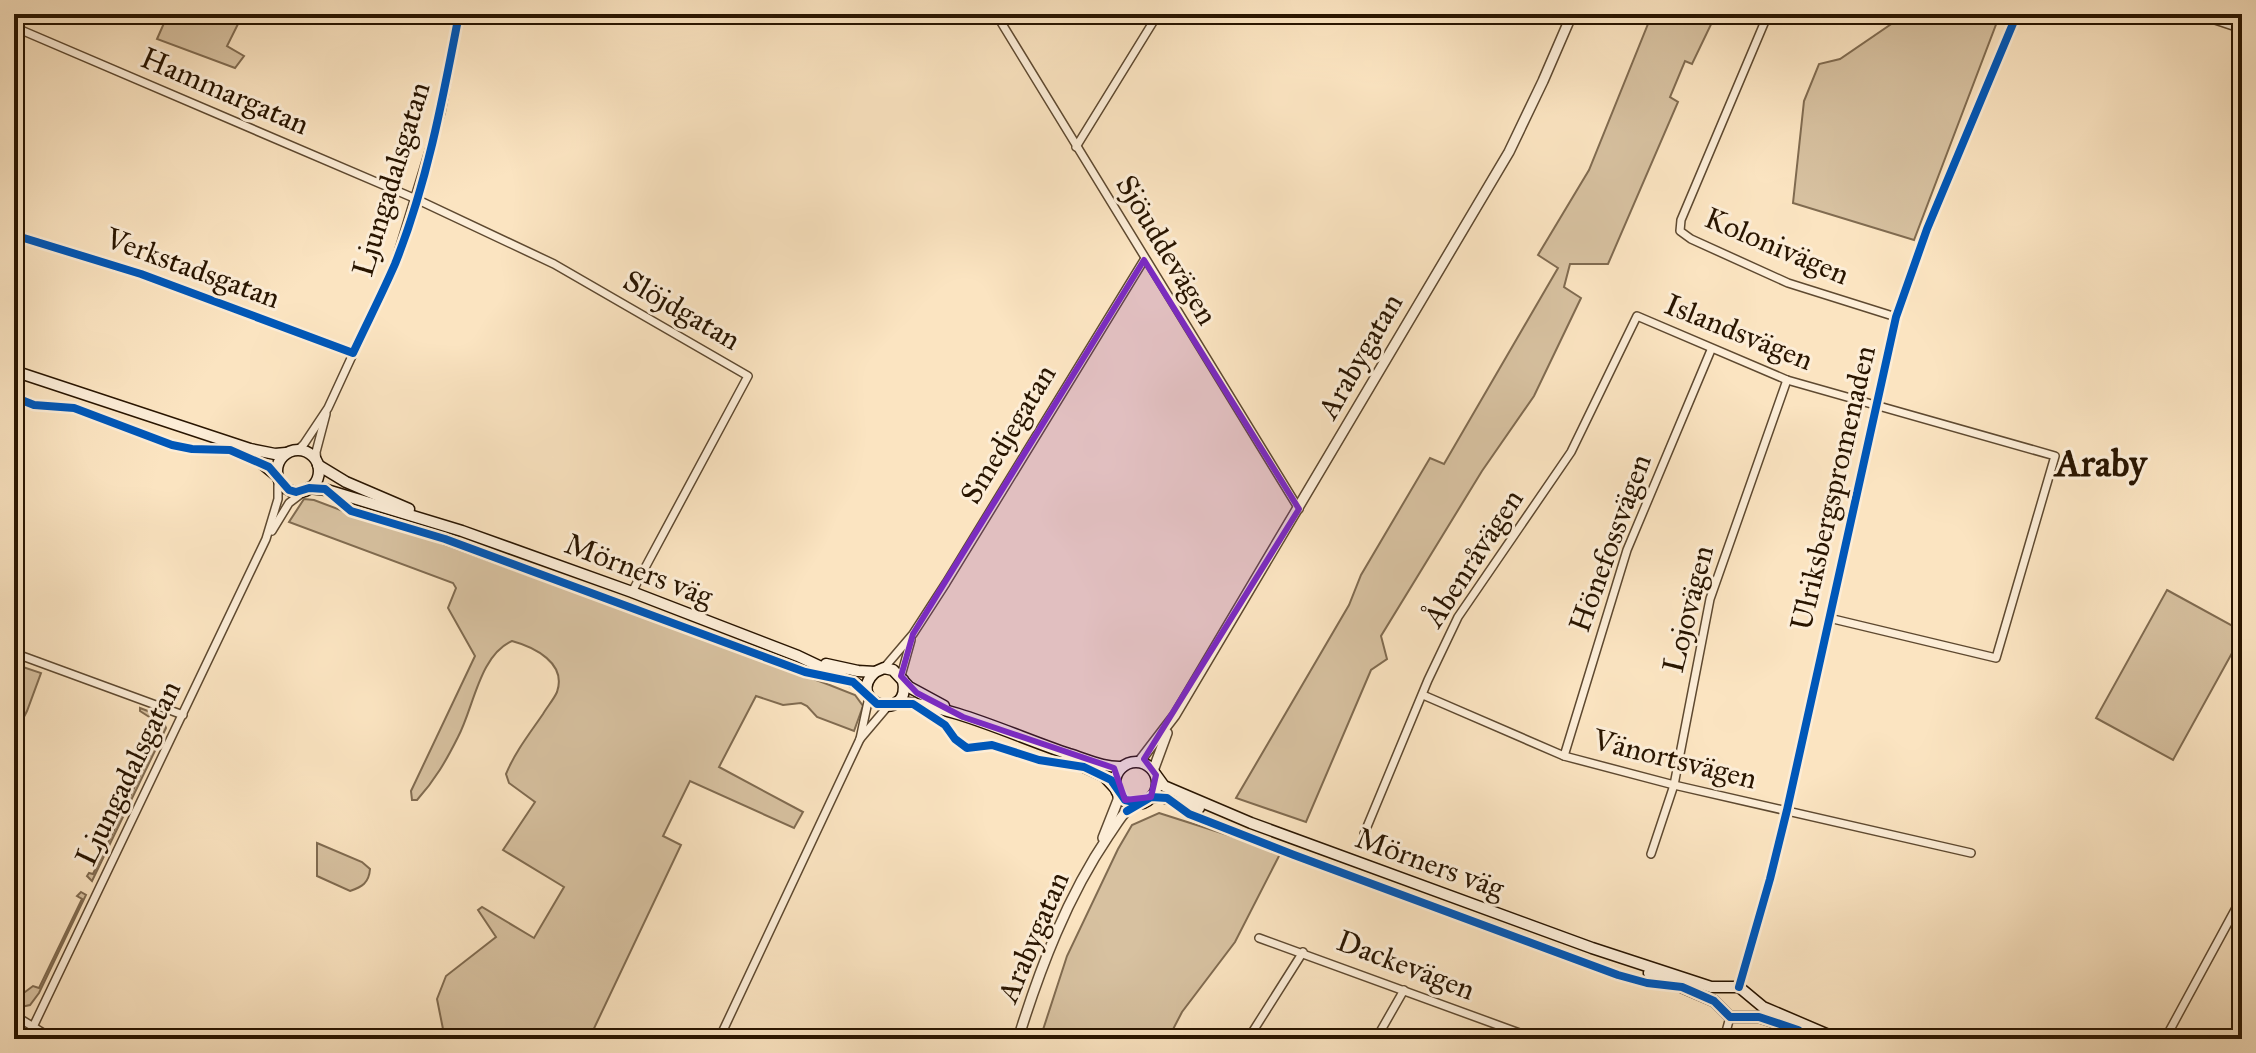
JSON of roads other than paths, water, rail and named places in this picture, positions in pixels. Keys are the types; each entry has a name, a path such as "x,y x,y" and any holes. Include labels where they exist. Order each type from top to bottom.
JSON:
{"main road":[{"path":"14,371 250,449 275,454 306,451 318,464 318,478 308,489 289,490 260,462 165,421"},
{"path":"278,478 278,463 286,453"},
{"name":"Mörners väg","path":"318,464 346,482 462,531"},
{"name":"Mörners väg","path":"308,489 327,490 462,531 632,592 798,656 853,682 869,696"},
{"name":"Mörners väg","path":"798,656 850,670 879,670"},
{"path":"963,717 917,693 893,670 879,670 868,680 869,696 877,704 920,705 1107,765 1122,767 1139,762 1154,773 1156,790 1151,797 1138,803 1125,800 1104,776 1021,738"},
{"path":"892,704 903,693 902,678"},
{"path":"1117,790 1117,774 1122,767"},
{"name":"Mörners väg","path":"1154,773 1164,786 1251,823 1592,948 1711,987 1726,988"},
{"name":"Mörners väg","path":"1151,797 1162,797 1251,823"},
{"name":"Mörners väg","path":"1592,948 1719,1005"},
{"path":"1826,1039 1759,1017 1724,1013 1719,1005 1720,996 1726,988 1739,987 1763,1007 1838,1039"},
{"path":"1736,1016 1749,1007 1749,997"}],"street":[{"name":"Ljungadalsgatan","path":"318,464 316,452 328,408 395,263 416,199 441,112 459,14"},
{"name":"Sjöuddevägen","path":"996,14 1299,509"},
{"path":"1076,147 1158,14"},
{"name":"Arabygatan","path":"1139,762 1175,715 1509,152 1572,14"},
{"name":"Kolonivägen","path":"1768,14 1681,220 1680,231 1691,239 1788,283 1896,317"},
{"name":"Ulriksbergspromenaden","path":"1739,987 1787,810 1896,317 1927,229 2017,14"},
{"path":"2197,14 2242,29"},
{"name":"Hammargatan","path":"14,27 416,199"},
{"name":"Slöjdgatan","path":"416,199 554,264 748,376 632,592"},
{"name":"Verkstadsgatan","path":"14,235 141,274 353,353"},
{"name":"Smedjegatan","path":"879,670 913,634 1144,260"},
{"name":"Islandsvägen","path":"1637,316 1787,380 2055,456 1996,658 1829,618"},
{"name":"Åbenråvägen","path":"1364,834 1458,617 1571,452 1637,316"},
{"name":"Hönefossvägen","path":"1564,756 1627,550 1711,350"},
{"name":"Lojovägen","path":"1651,854 1674,785 1710,599 1787,380"},
{"name":"Ljungadalsgatan","path":"298,450 328,408"},
{"name":"Ljungadalsgatan","path":"266,539 278,499 278,478"},
{"name":"Ljungadalsgatan","path":"33,1027 266,539 289,503 308,489"},
{"name":"Smedjegatan","path":"902,678 913,634"},
{"path":"14,653 183,715"},
{"name":"Vänortsvägen","path":"1423,695 1564,756 1674,785 1971,853"},
{"path":"719,1039 860,739 869,696"},
{"path":"860,739 892,704"},
{"name":"Arabygatan","path":"1154,773 1175,715"},
{"name":"Arabygatan","path":"1096,854 1116,806 1117,790"},
{"name":"Arabygatan","path":"1018,1039 1031,996 1067,906 1096,854 1124,814 1138,803"},
{"path":"2165,1039 2242,897"},
{"name":"Dackevägen","path":"1259,938 1530,1038"},
{"path":"1248,1039 1303,952"},
{"path":"1376,1039 1404,990"},
{"path":"14,1015 53,1039"},
{"path":"1724,1039 1736,1016"}],"district":[{"name":"Araby","path":"2101,463"}]}
